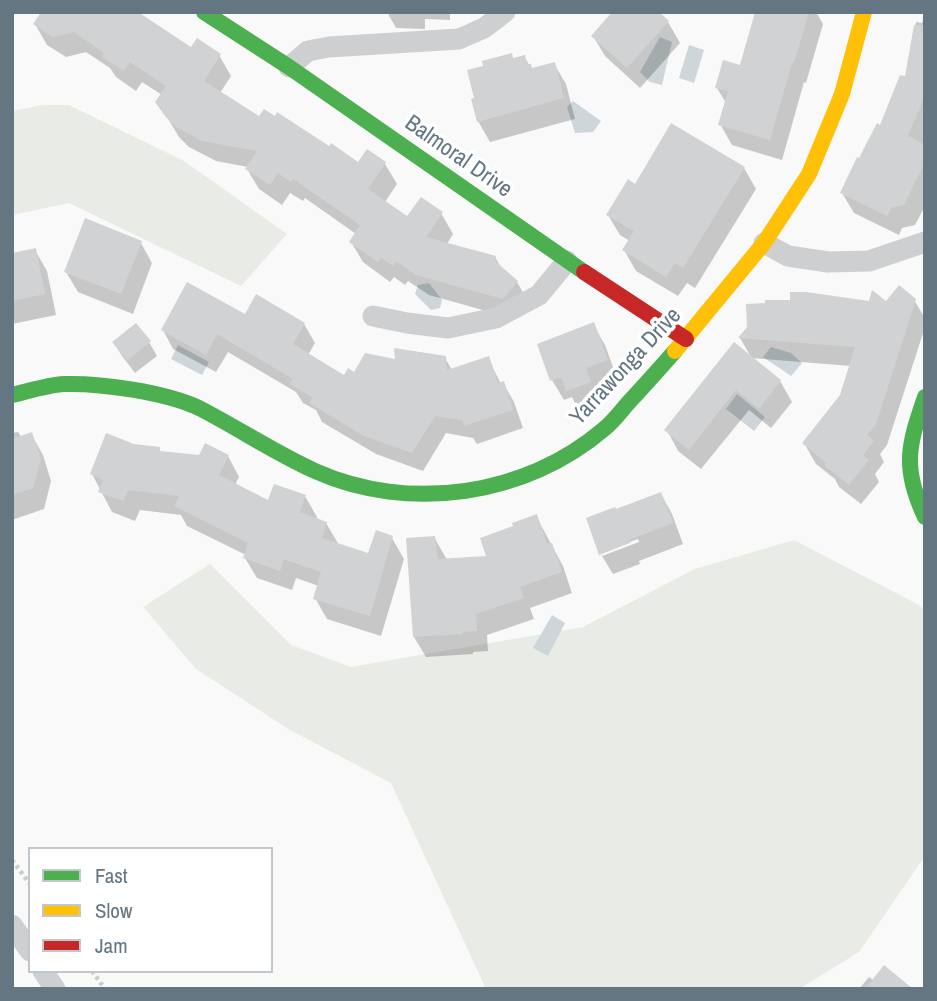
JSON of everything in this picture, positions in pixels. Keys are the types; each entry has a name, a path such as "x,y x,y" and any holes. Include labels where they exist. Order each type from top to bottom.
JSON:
{"street":[{"name":"Balmoral Drive","path":"204,12 289,67 568,261 687,339"},
{"path":"289,67 308,51 329,47 459,39 484,28 505,12"},
{"name":"Yarrawonga Drive","path":"12,395 62,384 104,386 150,393 196,407 315,471 352,485 388,492 464,492 541,470 582,447 606,428 687,339 764,243 808,174 842,94 864,12"},
{"path":"764,243 788,256 828,262 869,261 925,242"},
{"path":"373,316 449,328 496,317 538,295 568,261"},
{"path":"925,397 910,446 910,478 925,517"},
{"path":"12,925 28,948"},
{"path":"44,973 55,989"}],"path":[{"path":"12,860 28,881"},
{"path":"93,973 105,989"}],"shaded area":[{"path":"660,37 672,42 662,85 650,82 640,72"},
{"path":"689,45 704,50 694,83 679,78"},
{"path":"573,101 601,121 593,132 575,133 567,107"},
{"path":"42,105 69,105 184,161 287,234 241,286 69,203 12,215 12,111"},
{"path":"429,283 442,300 440,308 431,310 415,294 418,285"},
{"path":"178,345 209,362 202,375 171,359"},
{"path":"771,347 791,353 802,363 791,376 763,357"},
{"path":"737,394 765,417 754,431 726,409"},
{"path":"794,540 919,605 925,611 925,856 859,952 799,989 486,989 391,783 290,730 196,669 143,607 210,564 291,645 351,667 583,627 695,569"},
{"path":"552,615 565,623 548,656 533,648"}],"building":[{"path":"41,12 138,12 191,47 197,38 221,54 204,81 259,116 264,109 275,116 277,112 358,162 367,149 386,162 368,189 407,216 421,197 443,212 426,237 496,256 495,261 518,281 503,299 416,275 396,261 393,266 381,258 378,262 349,242 360,225 293,179 291,182 278,173 270,185 245,169 257,151 202,141 176,127 155,102 166,86 130,62 124,71 102,57 104,53 74,32 53,37 33,24"},
{"path":"612,12 659,12 669,21 627,68 591,36"},
{"path":"755,12 809,12 770,140 718,125 728,91 715,88 723,60 740,65"},
{"path":"914,25 925,26 925,95 908,136 922,143 925,148 925,162 904,205 891,208 887,216 840,193 877,123 880,125 900,75 905,76"},
{"path":"512,53 513,58 525,55 527,64 531,64 532,68 555,62 564,98 477,122 467,70 483,66 482,61"},
{"path":"671,123 745,167 683,268 675,263 666,277 622,250 634,231 606,215 628,179 635,184"},
{"path":"85,218 142,241 121,294 64,272"},
{"path":"36,248 45,294 12,301 12,253"},
{"path":"187,282 245,314 256,294 305,323 293,344 344,375 348,368 354,372 365,353 395,359 394,348 446,356 447,370 489,356 498,383 504,381 513,410 464,426 462,420 435,416 412,453 364,436 309,403 313,398 290,384 293,379 217,334 206,355 161,330"},
{"path":"899,285 916,299 876,424 867,435 874,441 863,455 869,460 849,485 802,443 840,395 855,347 738,338 747,327 746,304 765,303 765,300 790,300 790,292 869,301 872,290 886,301"},
{"path":"594,322 608,360 586,368 591,382 566,391 561,377 550,381 537,344"},
{"path":"136,323 151,341 127,361 112,342"},
{"path":"734,342 781,380 759,409 736,390 689,450 664,430"},
{"path":"32,432 41,459 33,488 12,495 12,439"},
{"path":"106,433 134,444 160,447 160,451 199,455 205,443 229,455 219,475 268,500 274,484 306,495 300,512 327,522 322,538 368,553 376,530 393,536 370,616 313,599 321,572 284,559 280,571 243,558 248,543 174,506 179,496 128,490 123,501 98,492 103,480 90,474"},
{"path":"661,492 673,523 599,555 586,518"},
{"path":"537,514 547,544 552,543 562,572 520,587 524,598 476,614 477,631 413,637 406,538 435,536 438,559 486,556 480,538"},
{"path":"884,965 913,989 865,989"}],"traffic: fast":[{"path":"204,12 289,67 584,272"},
{"path":"12,395 64,384 114,387 169,397 199,408 315,471 351,484 389,492 427,494 466,491 503,483 539,470 573,452 611,423 675,351"},
{"path":"925,397 911,444 910,457 913,484 925,517"}],"traffic: slow":[{"path":"675,351 764,243 809,174 842,94 864,12"}],"traffic: jam":[{"path":"584,272 686,339"}]}
